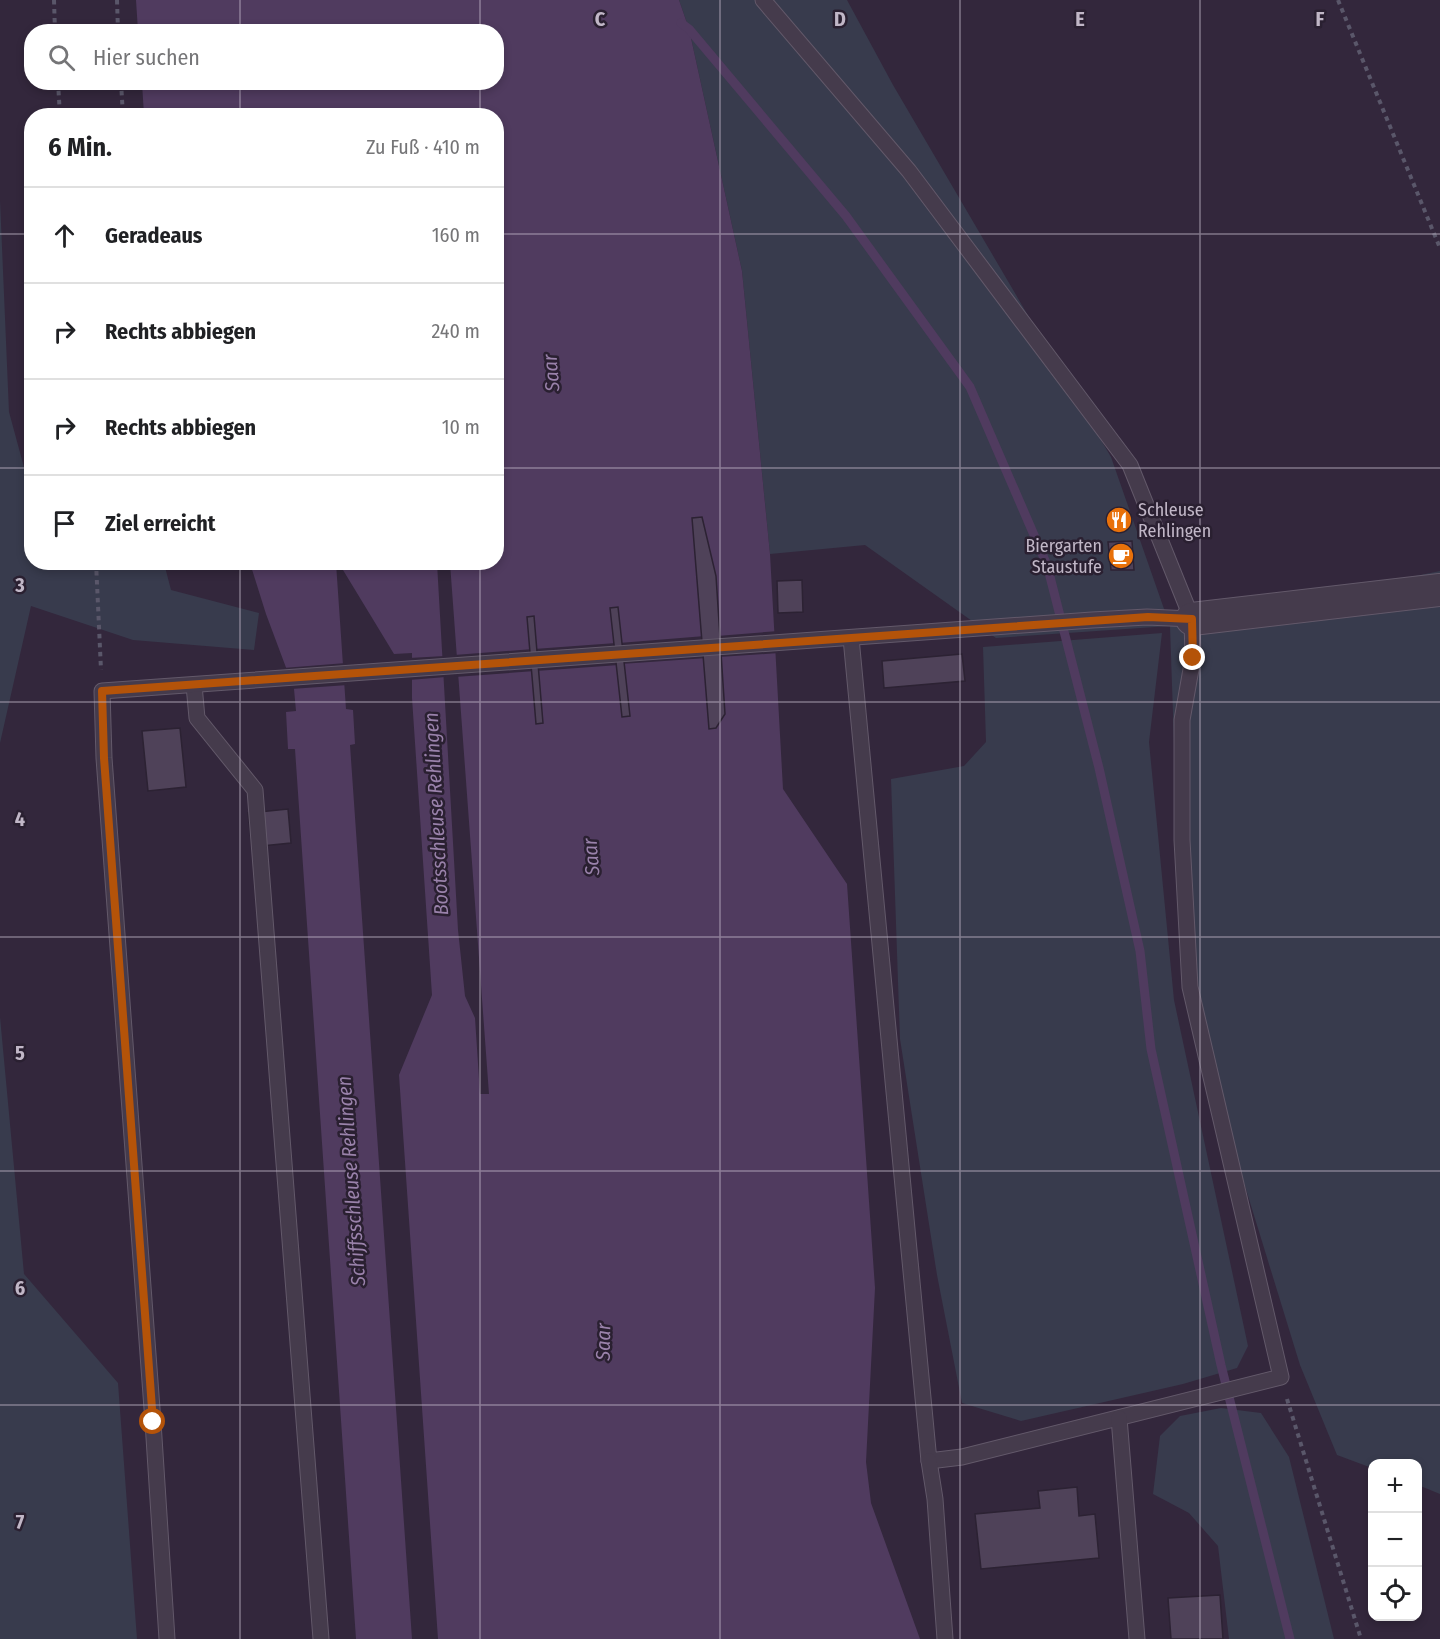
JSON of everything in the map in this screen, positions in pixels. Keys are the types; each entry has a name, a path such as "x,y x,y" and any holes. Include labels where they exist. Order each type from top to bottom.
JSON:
{"street":[{"path":"1192,619 1440,590"}],"lane":[{"path":"763,0 909,171 1130,465 1192,619 1193,658 1182,720 1182,840 1190,987 1281,1377 962,1457 929,1461"},
{"path":"167,1639 153,1410 104,758 102,691 1092,620 1148,617 1192,619"},
{"path":"850,638 929,1461 935,1499 945,1639"},
{"path":"194,685 197,718 255,790 321,1639"},
{"path":"1119,1418 1137,1639"}],"path":[{"path":"54,0 55,24"},
{"path":"117,0 118,24"},
{"path":"1338,0 1440,248"},
{"path":"58,90 60,108"},
{"path":"121,90 123,108"},
{"path":"96,570 102,691"},
{"path":"1281,1377 1361,1639"}],"shaded area":[{"path":"679,0 847,0 893,85 1111,457 1170,626 996,638 865,545 770,554 742,271 689,29"},
{"path":"0,200 9,412 24,467 24,570 166,570 171,590 259,613 254,650 133,640 31,606 0,743"},
{"path":"1440,571 1440,1494 1422,1487 1422,1459 1368,1459 1368,1467 1337,1455 1300,1365 1182,981 1170,626"},
{"path":"1162,633 1149,742 1174,1000 1248,1346 1237,1368 1183,1384 1021,1421 962,1403 937,1275 900,1039 891,779 964,766 986,742 983,647"},
{"path":"0,1017 24,1274 118,1383 137,1639 0,1639"},
{"path":"1221,1408 1261,1413 1289,1457 1334,1639 1229,1639 1218,1546 1189,1513 1153,1494 1160,1436 1180,1416"}],"water":[{"path":"136,0 679,0 689,29 742,271 770,554 783,789 847,884 875,1288 866,1462 871,1503 920,1639 438,1639 399,1075 432,995 412,698 412,653 394,654 343,570 437,570 458,930 465,996 475,1018 480,1094 489,1094 451,570 504,570 504,108 144,108 142,90 504,90 504,24 138,24","holes":["702,517 716,576 725,714 716,727 709,729 692,518","617,607 630,716 622,717 610,608","534,616 543,723 536,723 527,617"]},
{"name":"Schiffsschleuse Rehlingen","path":"252,570 336,570 346,709 353,710 355,744 350,745 412,1639 356,1639 295,749 288,749 286,712 296,711 294,689"}],"pier":[{"path":"778,631 779,653 719,657 717,636"},
{"path":"705,636 707,658 621,664 619,643"},
{"path":"616,643 619,665 536,671 534,649"},
{"path":"533,649 535,671 455,677 454,655"},
{"path":"445,656 446,677 409,680 409,658"},
{"path":"346,663 348,685 291,689 283,668"}],"building":[{"path":"702,517 716,576 725,714 716,728 709,729 692,518"},
{"name":"Biergarten Staustufe","path":"1132,541 1134,570 1111,570 1108,542"},
{"path":"802,580 803,612 778,613 777,581"},
{"path":"618,607 630,716 622,717 610,608"},
{"path":"534,616 543,723 536,724 527,617"},
{"path":"962,654 965,681 884,688 882,661"},
{"path":"180,728 186,787 148,791 142,731"},
{"path":"288,809 291,843 252,847 248,813"},
{"path":"1077,1487 1079,1516 1095,1514 1099,1558 981,1569 975,1514 1040,1508 1038,1491"},
{"path":"1220,1595 1223,1639 1171,1639 1168,1598"}],"waterway":[{"path":"681,23 689,29 846,216 970,387 1047,565 1099,768 1140,951 1151,1049 1221,1365 1290,1639"}],"place":[{"name":"Schleuse Rehlingen","path":"1119,520"},
{"name":"Biergarten Staustufe","path":"1121,556"}],"route":[{"path":"153,1422 104,758 102,691 1148,617 1192,619 1193,658"}],"water label":[{"name":"Saar","path":"551,373"},
{"name":"Bootsschleuse Rehlingen","path":"436,814"},
{"name":"Saar","path":"591,857"},
{"name":"Saar","path":"603,1342"}]}
